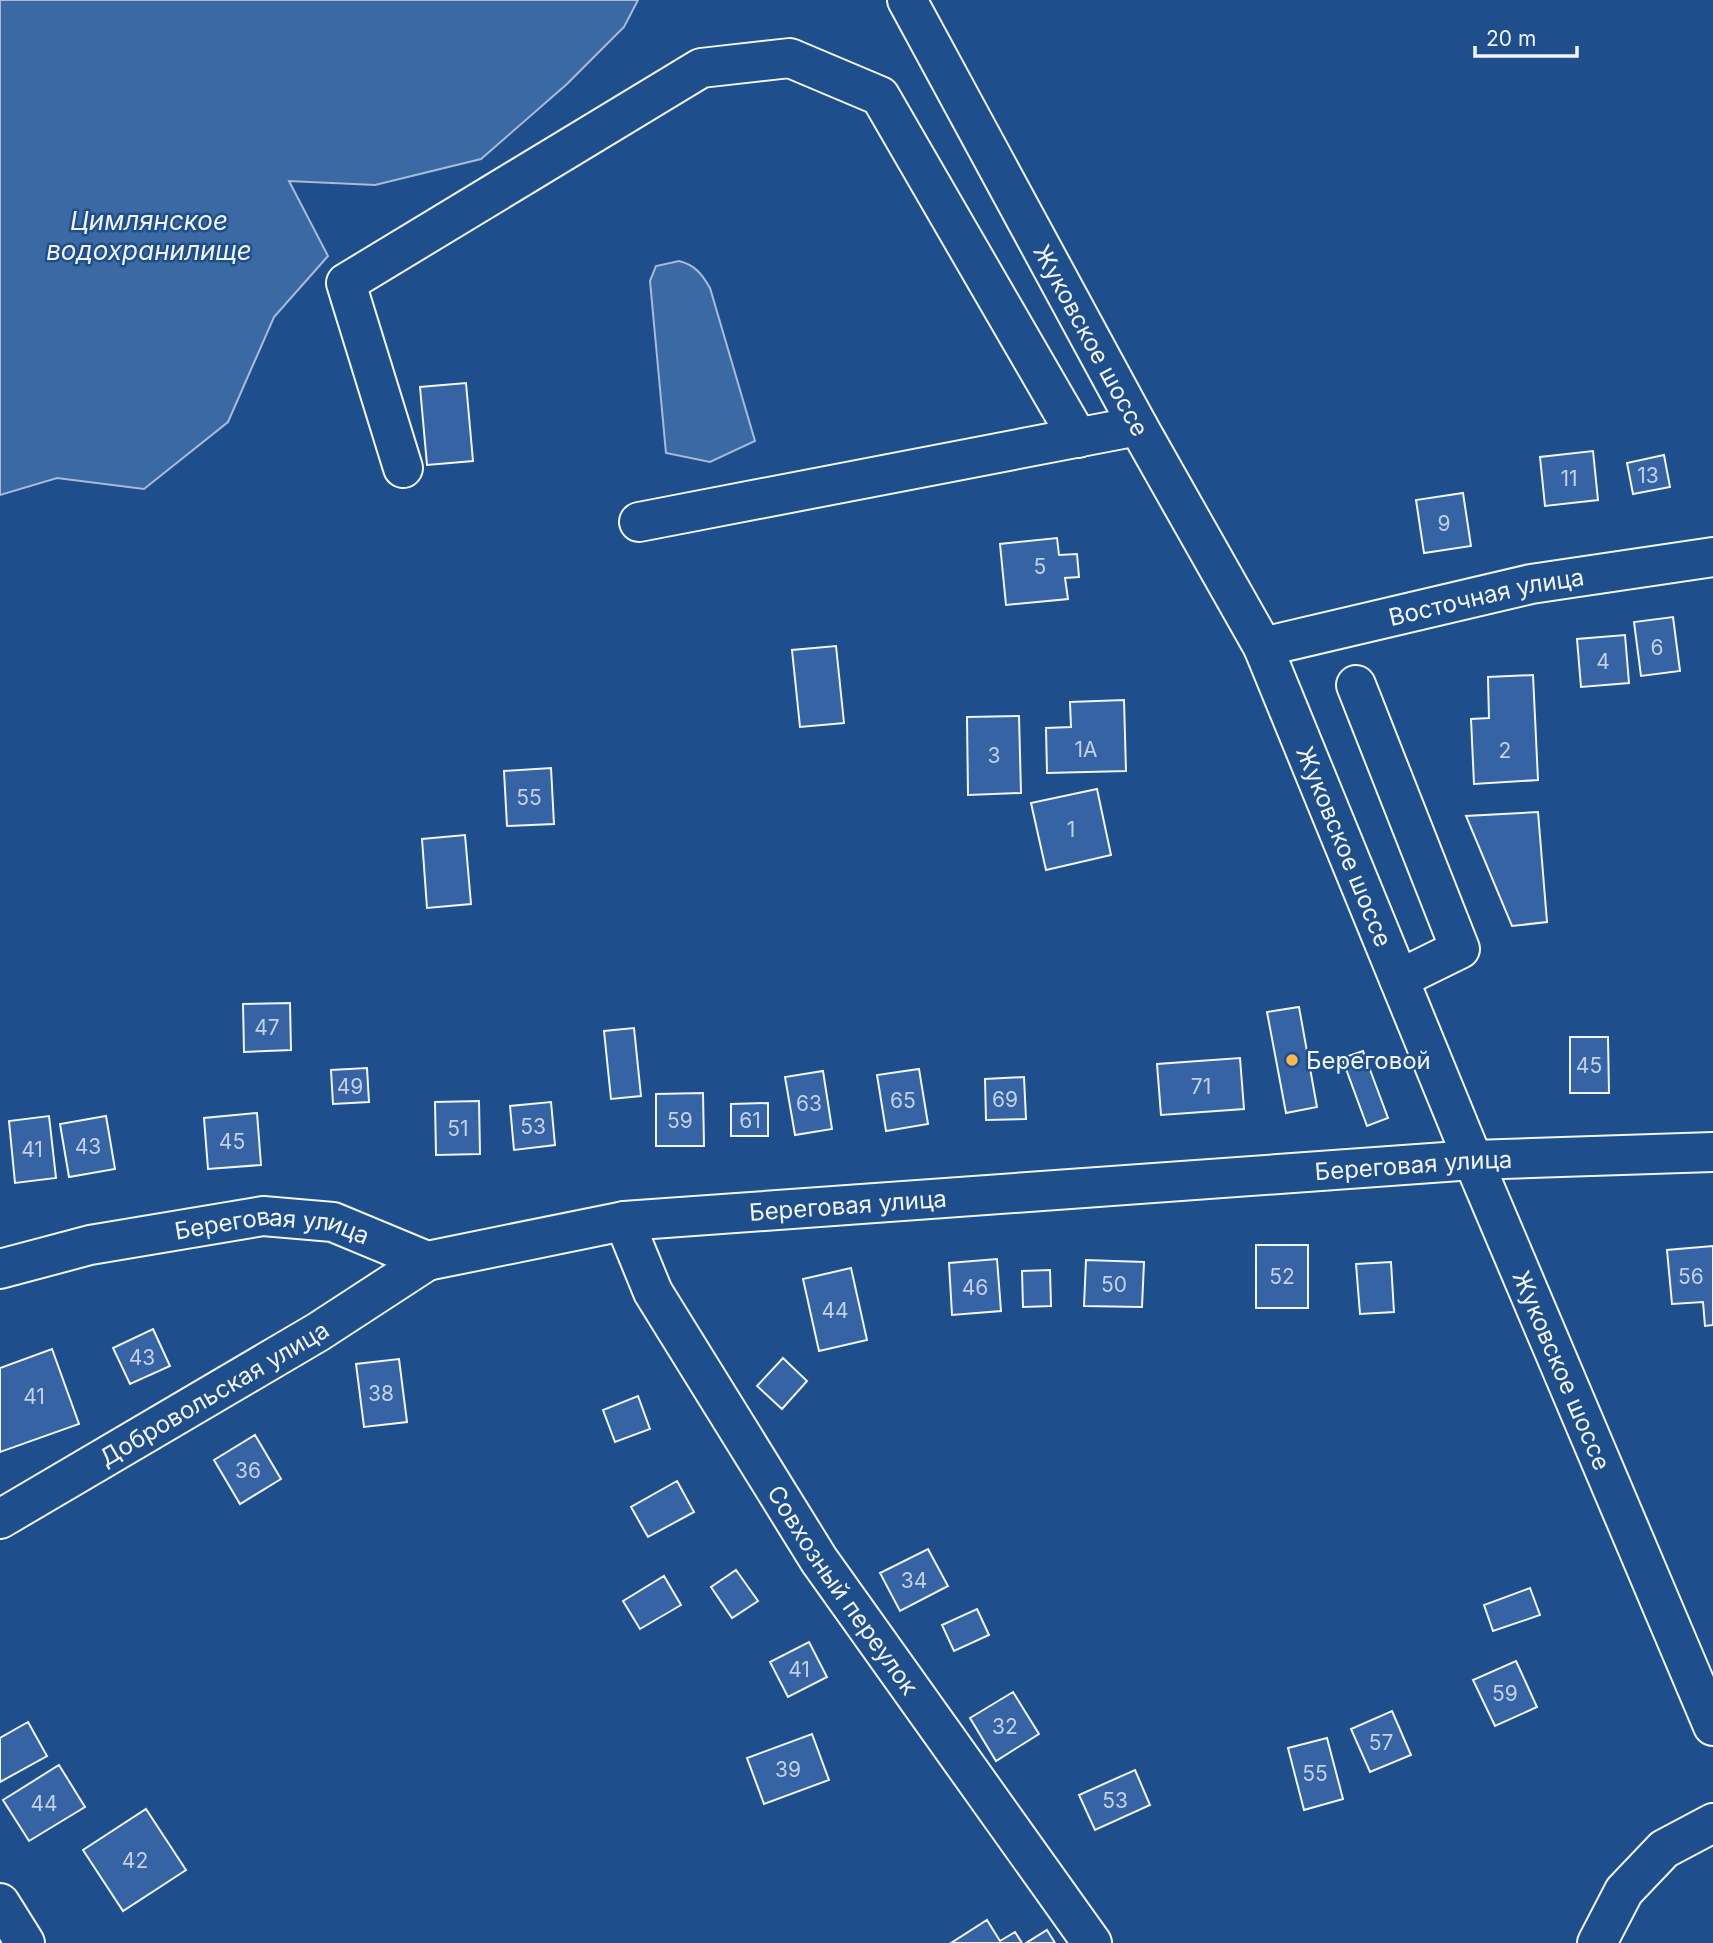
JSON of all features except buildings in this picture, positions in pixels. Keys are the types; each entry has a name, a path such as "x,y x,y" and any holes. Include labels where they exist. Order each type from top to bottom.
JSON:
{"street":[{"name":"Жуковское шоссе","path":"907,0 1138,426 1263,647 1473,1160 1713,1726"},
{"path":"403,468 346,283 701,68 790,58 880,96 1078,438"},
{"path":"639,522 1138,426"},
{"name":"Восточная улица","path":"1263,647 1531,584 1713,557"},
{"path":"1356,685 1460,949 1399,979"},
{"name":"Береговая улица","path":"0,1269 90,1245 263,1216 333,1222 427,1261 624,1221 1473,1160 1713,1152"},
{"name":"Совхозный переулок","path":"624,1221 653,1292 819,1560 1092,1943"},
{"name":"Добровольская улица","path":"0,1519 318,1332 427,1261"},
{"path":"1597,1943 1624,1891 1664,1849 1713,1823"},
{"path":"0,1903 25,1943"}],"water":[{"name":"Цимлянское водохранилище","path":"0,0 638,0 624,27 567,84 481,159 375,185 289,181 328,256 274,317 228,422 144,489 57,478 0,495"},
{"path":"679,261 698,271 710,288 755,441 710,462 666,453 650,281 656,266"}],"place":[{"name":"Береговой","path":"1292,1060"}]}
